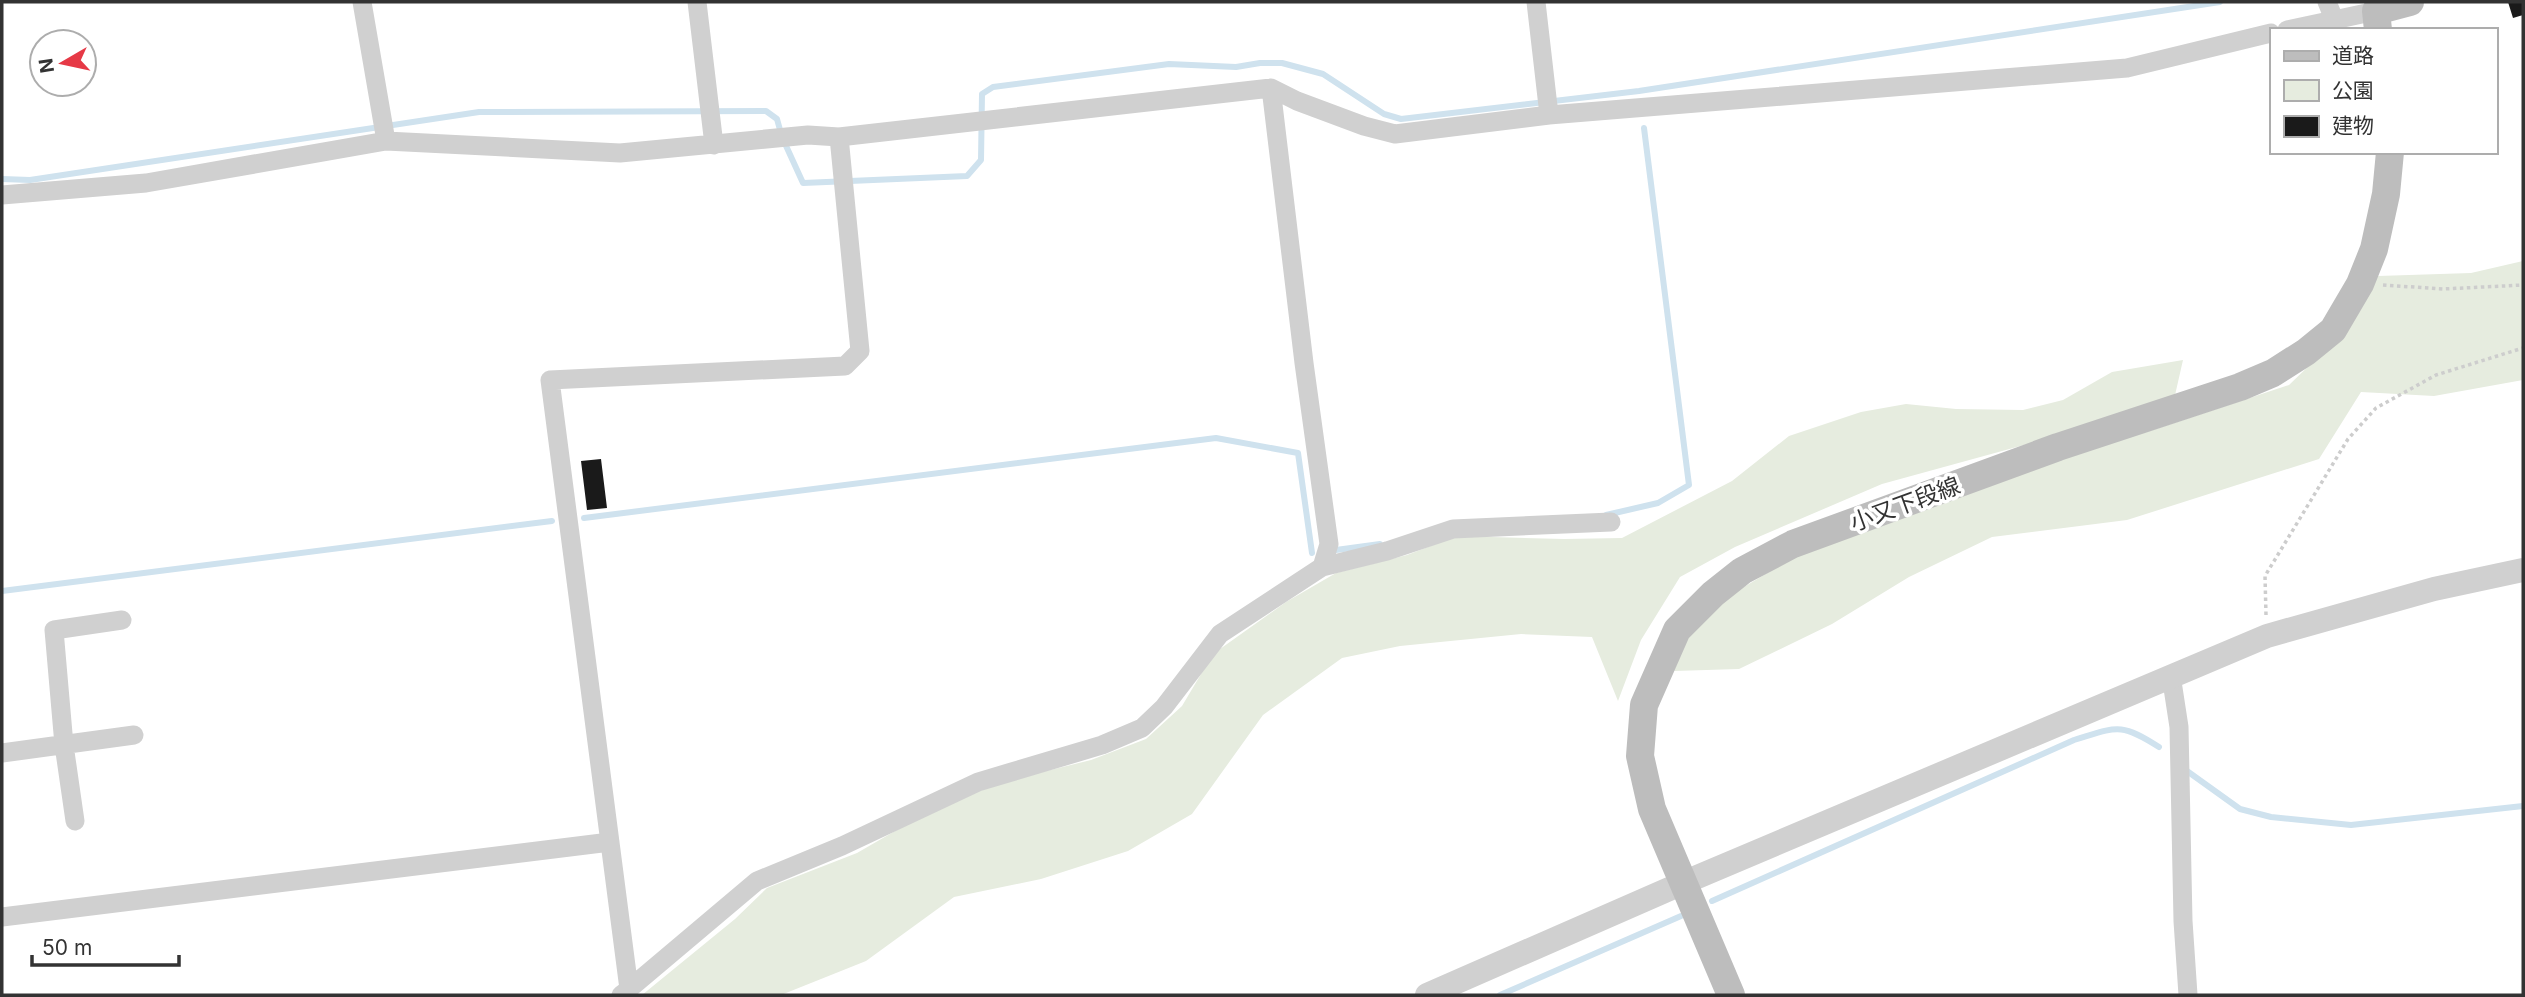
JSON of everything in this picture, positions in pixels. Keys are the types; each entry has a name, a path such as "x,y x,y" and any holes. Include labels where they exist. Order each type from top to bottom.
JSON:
{"main road":[{"path":"2377,20 2410,2"},
{"name":"小又下段線","path":"1731,995 1652,809 1640,756 1644,705 1677,631 1713,594 1741,571 1793,544 2058,447 2240,387 2273,373 2306,352 2333,330 2360,284 2374,249 2384,205 2390,154"}],"street":[{"path":"362,2 386,141"},
{"path":"697,2 715,145"},
{"path":"1536,2 1549,115"},
{"path":"2291,28 2330,10 2377,20"},
{"path":"2,195 146,183 386,141 621,153 808,135 839,137 1270,88 1364,126 1395,134 1549,115 2127,68 2270,33"},
{"path":"1270,88 1329,544 1322,567"},
{"path":"625,992 610,842 550,380 845,366 860,351 839,137"},
{"path":"625,992 757,881 842,846 978,782 1102,745 1142,728 1164,707 1220,634 1322,567 1387,551 1452,529 1611,522"},
{"path":"1427,995 1683,883 2267,636 2434,589 2523,570"},
{"path":"75,821 64,744 54,631 122,620"},
{"path":"2171,675 2179,727 2183,920 2188,995"},
{"path":"2,753 134,735"},
{"path":"2,917 610,842"}],"path":[{"path":"2360,284 2443,289 2523,285"},
{"path":"2267,636 2265,576 2348,439 2376,408 2436,375 2523,348"}],"green space":[{"path":"2523,261 2523,380 2434,396 2361,392 2319,459 2127,520 1992,537 1909,577 1832,624 1739,669 1674,671 1691,629 1727,597 1791,559 1980,482 2156,429 2289,385 2346,330 2378,276 2471,273"},
{"path":"2183,360 2173,404 1882,484 1735,547 1680,577 1641,640 1618,701 1592,637 1521,634 1400,646 1342,658 1263,715 1192,814 1128,851 1041,879 954,897 866,961 781,995 642,995 735,919 767,888 857,853 928,812 990,785 1091,760 1146,739 1182,706 1213,654 1286,602 1336,573 1407,555 1457,536 1622,538 1732,481 1789,436 1861,412 1906,404 1956,409 2023,410 2063,400 2112,372"}],"building":[{"path":"2508,2 2523,2 2523,15 2513,18"},
{"path":"601,459 607,508 587,510 581,461"}],"waterway":[{"path":"2,179 30,180 479,112 766,111 777,119 782,137 803,183 967,176 981,160 982,94 993,87 1169,64 1236,67 1282,63 1323,74 1384,114 1401,119 1639,91 2220,2"},
{"path":"1606,515 1658,503 1689,485 1644,128"},
{"path":"584,518 1216,438 1298,453 1312,553"},
{"path":"2,591 552,521"},
{"path":"1336,550 1380,544"},
{"path":"1712,901 2074,740 2118,729 2126,730 2159,747"},
{"path":"2187,771 2240,809 2271,817 2351,825 2523,806"},
{"path":"1500,995 1681,916"}]}
